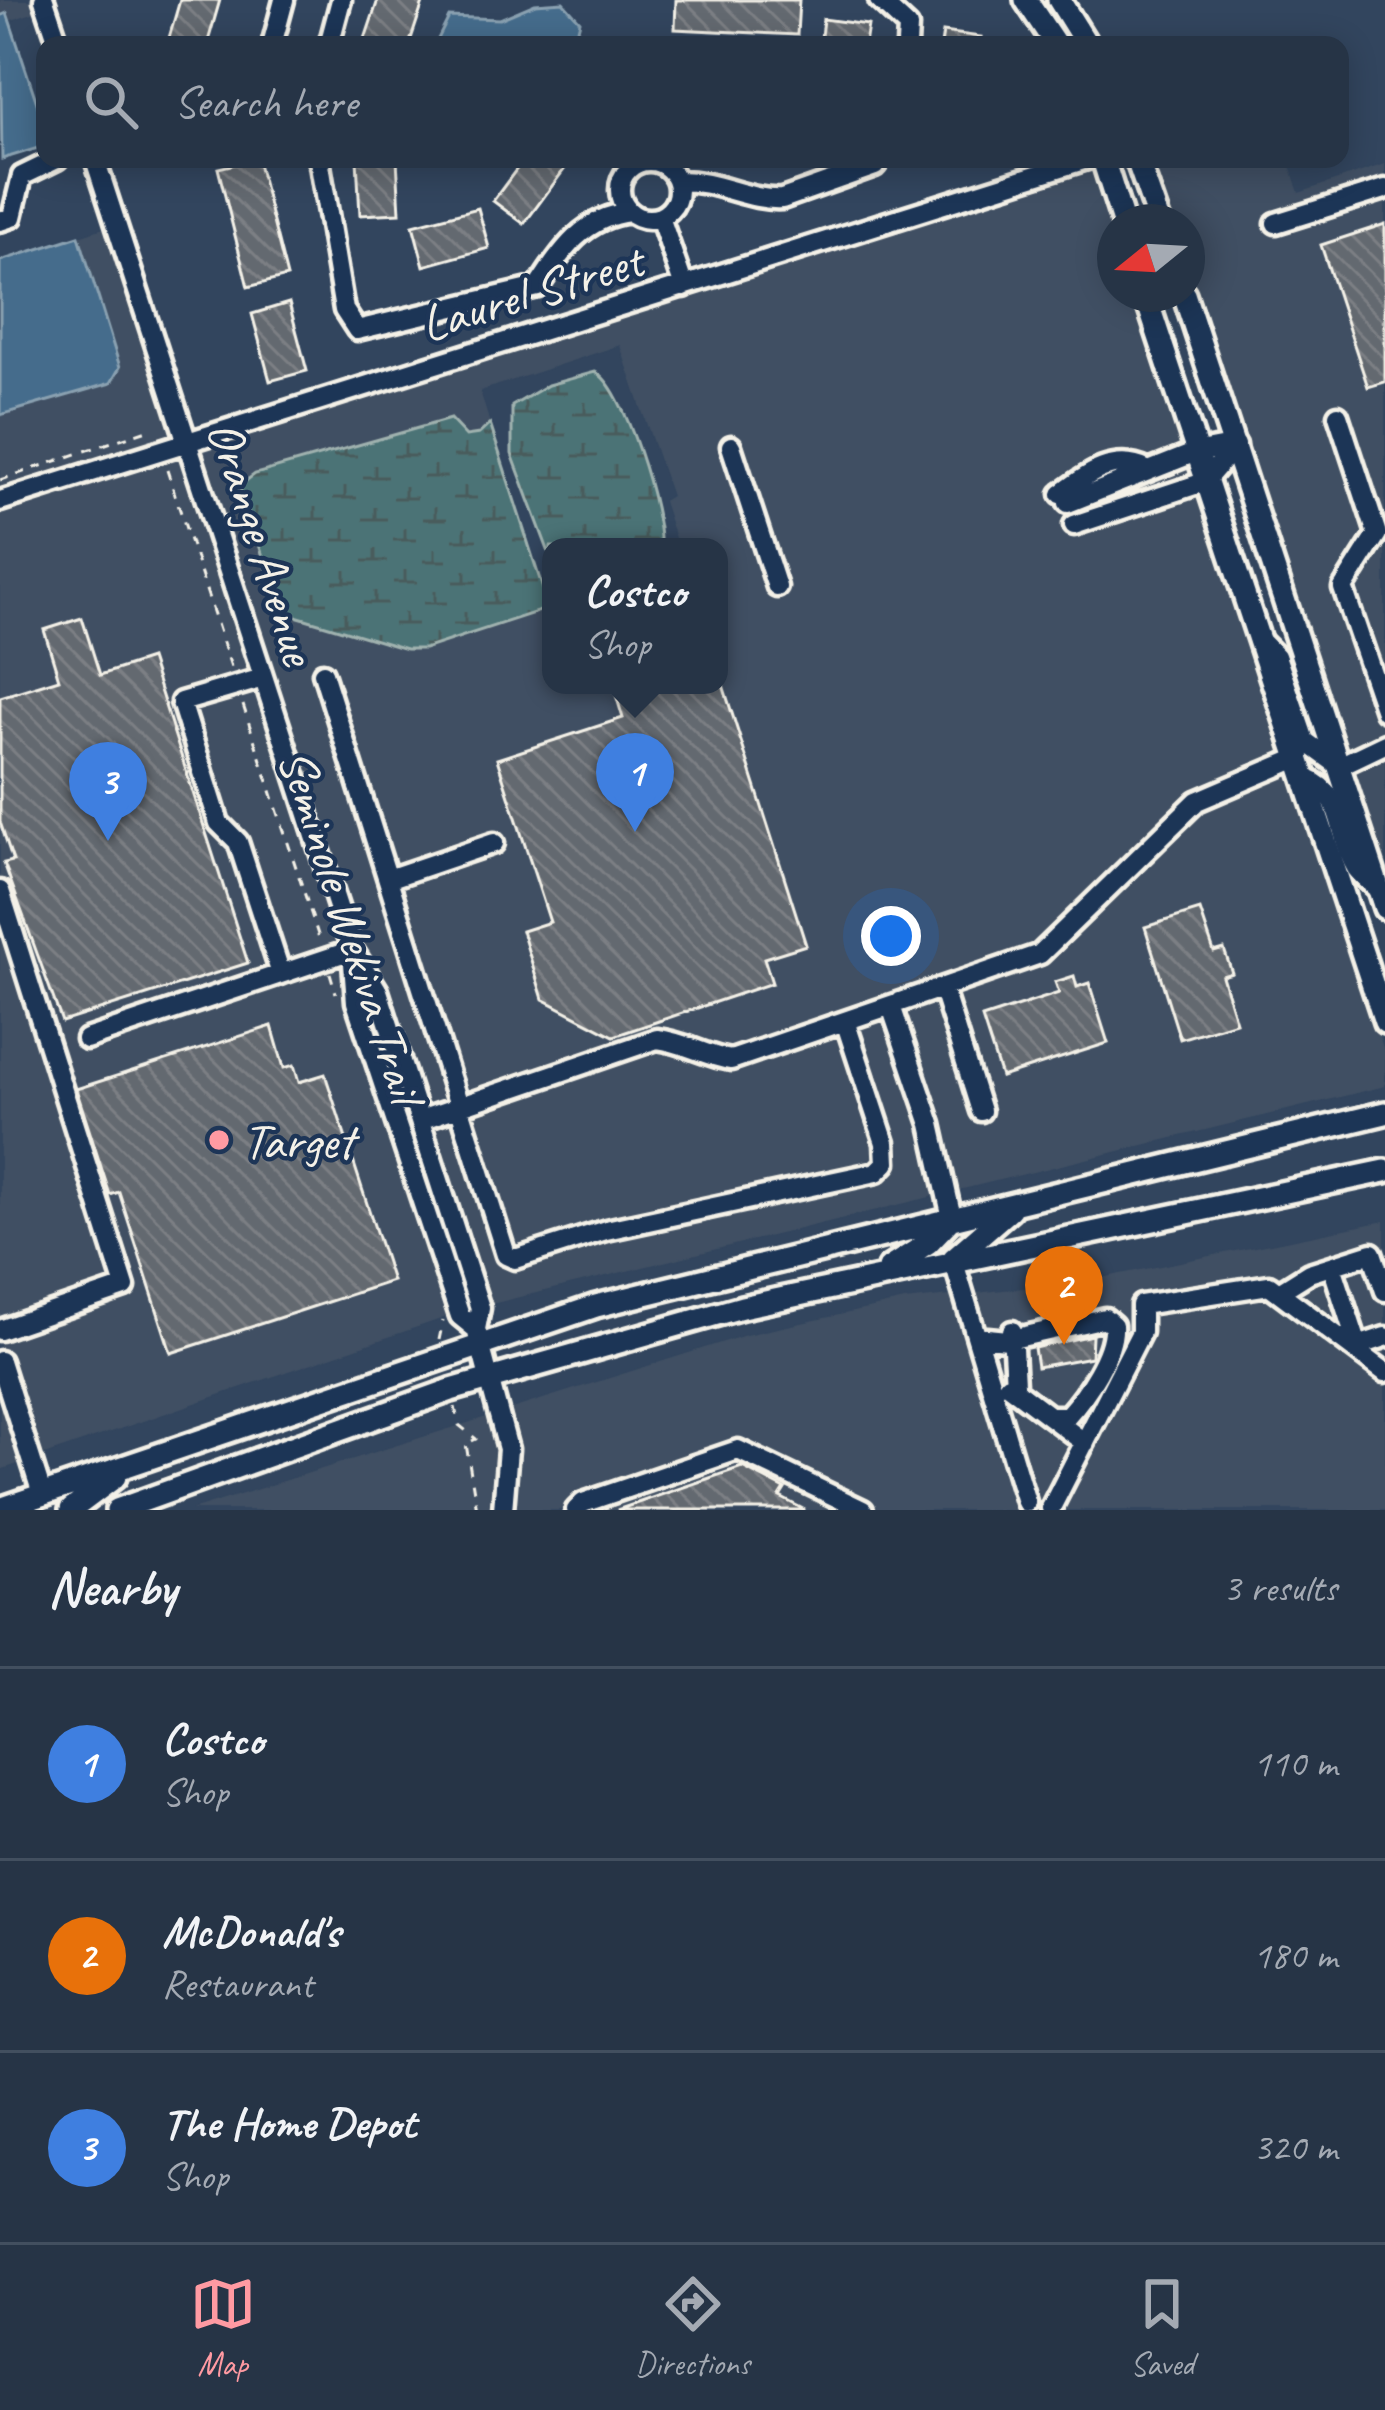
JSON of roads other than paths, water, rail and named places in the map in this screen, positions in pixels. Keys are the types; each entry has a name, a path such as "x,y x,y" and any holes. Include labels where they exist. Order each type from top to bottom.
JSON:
{"main road":[{"path":"1026,0 1049,36"},
{"path":"1059,0 1082,36"},
{"path":"1106,168 1117,204"},
{"path":"1140,168 1153,204"},
{"path":"1151,312 1385,1022"},
{"path":"1190,312 1383,900"},
{"path":"0,1509 478,1335 1385,1113"},
{"path":"117,1510 491,1378 742,1307 1385,1171"},
{"path":"953,1259 1021,1202"},
{"path":"879,1275 928,1243 952,1218"},
{"path":"71,1510 136,1463"}],"street":[{"path":"44,0 56,36"},
{"path":"274,36 284,0"},
{"path":"331,36 341,0"},
{"path":"879,0 908,27 908,36"},
{"path":"0,221 12,217 22,176 38,168"},
{"name":"Orange Avenue","path":"98,168 352,950 356,1003 460,1316 478,1335"},
{"path":"320,168 344,310 357,330 538,287 577,236 603,215 629,212"},
{"path":"636,168 627,171 621,200 629,212 643,219 660,218 678,197 677,182 662,168"},
{"path":"677,182 712,180 767,200 782,199 869,168"},
{"name":"Laurel Street","path":"0,501 1059,168"},
{"path":"1276,223 1385,189"},
{"path":"660,218 684,287"},
{"path":"1338,415 1381,535 1343,589 1385,711"},
{"path":"1065,499 1194,453 1236,445"},
{"path":"1075,524 1204,482 1236,445"},
{"path":"731,446 777,586"},
{"path":"1258,638 1276,656 1305,741 1340,766 1385,743"},
{"path":"323,673 506,1255 515,1259 606,1230 878,1172 886,1163 886,1144 846,1024"},
{"path":"263,678 181,702 219,824 238,842 281,974"},
{"path":"420,1120 657,1039 688,1042 711,1057 731,1060 892,1009 1040,954 1197,801 1303,768 1333,799 1356,868 1383,900"},
{"path":"388,879 494,843"},
{"path":"0,891 9,953 125,1287 0,1330"},
{"path":"86,1039 352,950"},
{"name":"Orange Avenue","path":"352,950 378,991 480,1308 478,1335 508,1449 503,1510"},
{"path":"944,990 981,1111"},
{"path":"892,1009 932,1124 952,1218"},
{"path":"1015,1385 1008,1340 1015,1322 1243,1286 1282,1289 1332,1266 1379,1252 1385,1291"},
{"path":"953,1259 991,1384 1018,1506 1053,1509 1141,1332 1141,1305"},
{"path":"1332,1266 1358,1346 1385,1337"},
{"path":"1282,1289 1383,1368"},
{"path":"977,1337 1008,1340 1105,1318 1113,1325 1114,1340 1080,1401 1067,1416 1052,1416"},
{"path":"0,1361 42,1494"},
{"path":"991,1384 1015,1385 1084,1443"},
{"path":"576,1510 583,1503 738,1450 863,1510"}],"water":[{"path":"563,2 580,21 576,36 440,36 449,17 500,19 535,4"},
{"path":"7,13 36,100 36,149 2,159 0,16"},
{"path":"79,236 120,367 111,383 0,415 0,261"}],"place":[{"name":"Costco","path":"635,832"},
{"name":"The Home Depot","path":"108,841"},
{"name":"Target","path":"219,1140"},
{"name":"McDonald's","path":"1064,1345"}]}
